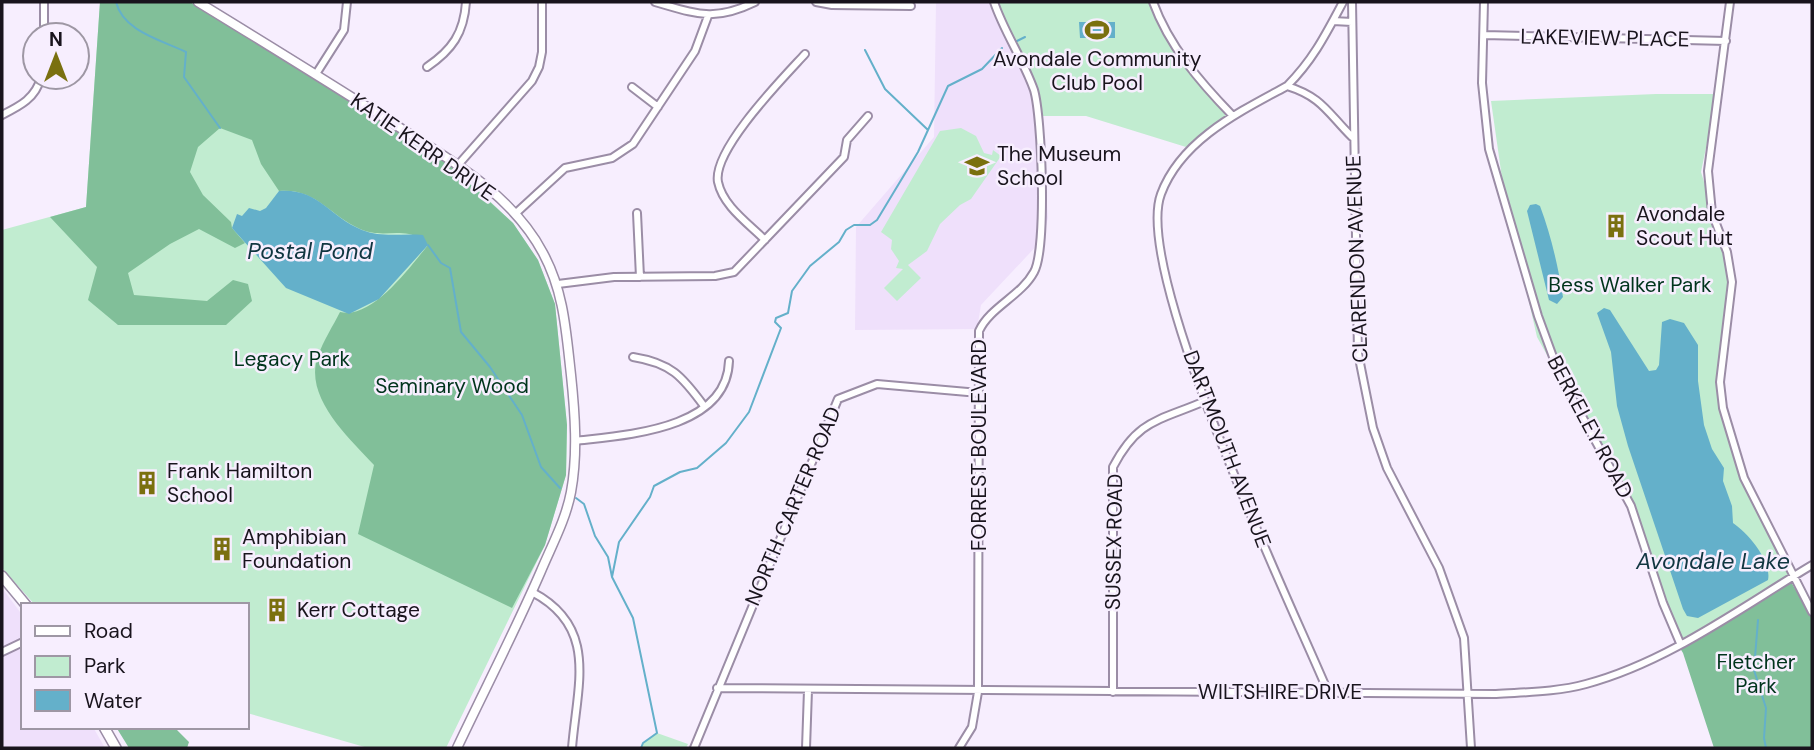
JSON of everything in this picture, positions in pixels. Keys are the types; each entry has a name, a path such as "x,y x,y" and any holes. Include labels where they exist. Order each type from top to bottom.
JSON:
{"main road":[{"path":"2,576 24,603"},
{"path":"105,729 116,748"}],"street":[{"path":"44,2 44,21"},
{"name":"KATIE KERR DRIVE","path":"198,2 458,166 515,214 541,250 558,284 563,302 573,393 575,442 568,501 532,592 457,748"},
{"path":"316,74 344,30 347,2"},
{"path":"427,67 445,54 456,40 466,2"},
{"path":"458,166 532,81 539,67 542,2"},
{"path":"655,2 708,16 732,13 755,2"},
{"path":"816,2 832,5 911,6"},
{"name":"FORREST BOULEVARD","path":"959,748 972,727 978,692 979,331 1034,272 1041,225 1037,103 1026,71 994,2"},
{"path":"1153,2 1176,48 1200,82 1232,115"},
{"name":"DARTMOUTH AVENUE","path":"1328,692 1205,401 1163,272 1157,222 1159,198 1168,175 1197,143 1232,115 1287,86 1309,65 1343,2"},
{"name":"CLARENDON AVENUE","path":"1352,2 1352,137 1358,353 1365,391 1387,468 1439,568 1464,638 1471,748"},
{"name":"BERKELEY ROAD","path":"1484,2 1482,83 1489,149 1541,327 1560,376 1631,506 1663,603 1680,643"},
{"path":"1730,2 1710,144 1708,191 1712,213 1727,252 1732,282 1720,382 1723,408 1744,478 1812,612"},
{"path":"515,214 565,168 612,158 624,152 695,51 708,16"},
{"path":"1334,21 1352,22"},
{"name":"LAKEVIEW PLACE","path":"1484,35 1726,41"},
{"path":"765,240 725,199 718,180 719,167 756,108 805,54"},
{"path":"1287,86 1310,93 1324,104 1352,137"},
{"path":"632,87 658,107"},
{"path":"2,115 33,95 35,91"},
{"path":"558,284 640,277 715,276 734,272 844,157 847,140 869,116"},
{"path":"637,213 640,277"},
{"path":"633,357 653,360 671,368 704,406"},
{"path":"575,442 670,426 690,418 721,391 728,375 729,361"},
{"name":"NORTH CARTER ROAD","path":"694,748 838,399 877,384 979,393"},
{"name":"SUSSEX ROAD","path":"1113,692 1113,467 1130,438 1141,428 1205,401"},
{"name":"WILTSHIRE DRIVE","path":"718,688 1469,694 1556,690 1621,673 1680,643 1812,565"},
{"path":"532,592 562,612 578,644 572,748"},
{"path":"2,652 21,643"},
{"path":"806,748 808,690"}],"shaded area":[{"name":"The Museum School","path":"936,2 995,2 1039,99 1048,218 1042,240 981,305 977,329 855,330 856,227 934,137"},
{"path":"2,588 21,613 21,729 94,729 105,748 2,748"}],"green space":[{"name":"Legacy Park","path":"100,2 190,2 477,189 513,223 538,260 555,304 567,425 566,475 545,545 446,748 368,748 248,713 248,603 33,603 2,568 2,230 86,207"},
{"name":"Seminary Wood","path":"100,2 190,2 443,159 513,223 538,260 555,304 567,425 566,475 545,545 512,608 358,534 374,465 331,416 317,387 315,371 318,356 340,312 365,308 377,300 401,278 428,245 409,234 373,233 360,229 313,198 292,191 279,191 261,164 252,140 220,128 198,147 190,172 203,195 231,222 232,228 245,243 235,248 199,229 170,244 128,273 134,295 207,301 233,280 248,284 252,301 226,325 118,325 88,300 97,267 50,217 86,207"},
{"path":"995,2 1155,2 1172,43 1226,115 1186,147 1086,116 1041,116 1039,99"},
{"name":"Bess Walker Park","path":"1717,94 1701,172 1734,280 1718,380 1723,420 1791,582 1678,645 1626,497 1537,337 1504,192 1491,101"},
{"path":"961,128 976,136 984,153 992,155 993,150 1001,156 971,199 960,205 940,224 927,251 908,265 921,278 897,301 884,288 903,269 896,268 899,261 891,249 892,240 881,232 940,131"},
{"name":"Fletcher Park","path":"1791,582 1812,617 1812,748 1714,748 1678,645"},
{"path":"117,729 178,729 189,742 187,748 129,748"},
{"path":"657,733 688,744 686,748 641,748 645,741"}],"water":[{"name":"Avondale Community Club Pool","path":"1079,22 1115,22 1115,38 1080,38"},
{"name":"Postal Pond","path":"279,191 293,191 314,198 362,230 385,235 423,235 428,245 379,299 349,314 286,288 232,228 237,214 242,216 249,208 260,211 266,208"},
{"path":"1530,205 1540,206 1544,217 1556,262 1563,297 1557,304 1549,300 1527,211"},
{"name":"Avondale Lake","path":"1604,308 1610,310 1649,371 1656,370 1659,365 1662,322 1670,319 1684,323 1698,345 1698,381 1704,425 1712,449 1724,468 1723,481 1732,506 1733,523 1752,540 1766,564 1768,580 1698,618 1687,616 1683,609 1628,446 1617,406 1611,352 1597,313"}],"waterway":[{"path":"116,2 126,20 135,27 186,52 184,77 220,128"},
{"path":"1017,41 1025,37"},
{"path":"612,577 619,542 650,497 654,486 680,472 697,468 726,443 749,412 781,328 775,322 776,318 788,313 792,291 810,266 839,242 846,230 854,225 870,225 877,220 918,152 948,86 982,69 1002,48"},
{"path":"865,50 885,89 928,130"},
{"path":"428,245 441,263 450,268 461,332 490,367 522,415 541,467 560,488"},
{"path":"576,498 584,504 595,536 608,557 612,577 633,618 657,733 643,743 641,748"},
{"path":"1758,620 1754,670 1766,708 1766,748"}],"place":[{"name":"Avondale Community Club Pool","path":"1097,30"},
{"name":"The Museum School","path":"977,166"},
{"name":"Avondale Scout Hut","path":"1616,226"},
{"name":"Frank Hamilton School","path":"147,483"},
{"name":"Amphibian Foundation","path":"222,549"},
{"name":"Kerr Cottage","path":"277,610"}]}
